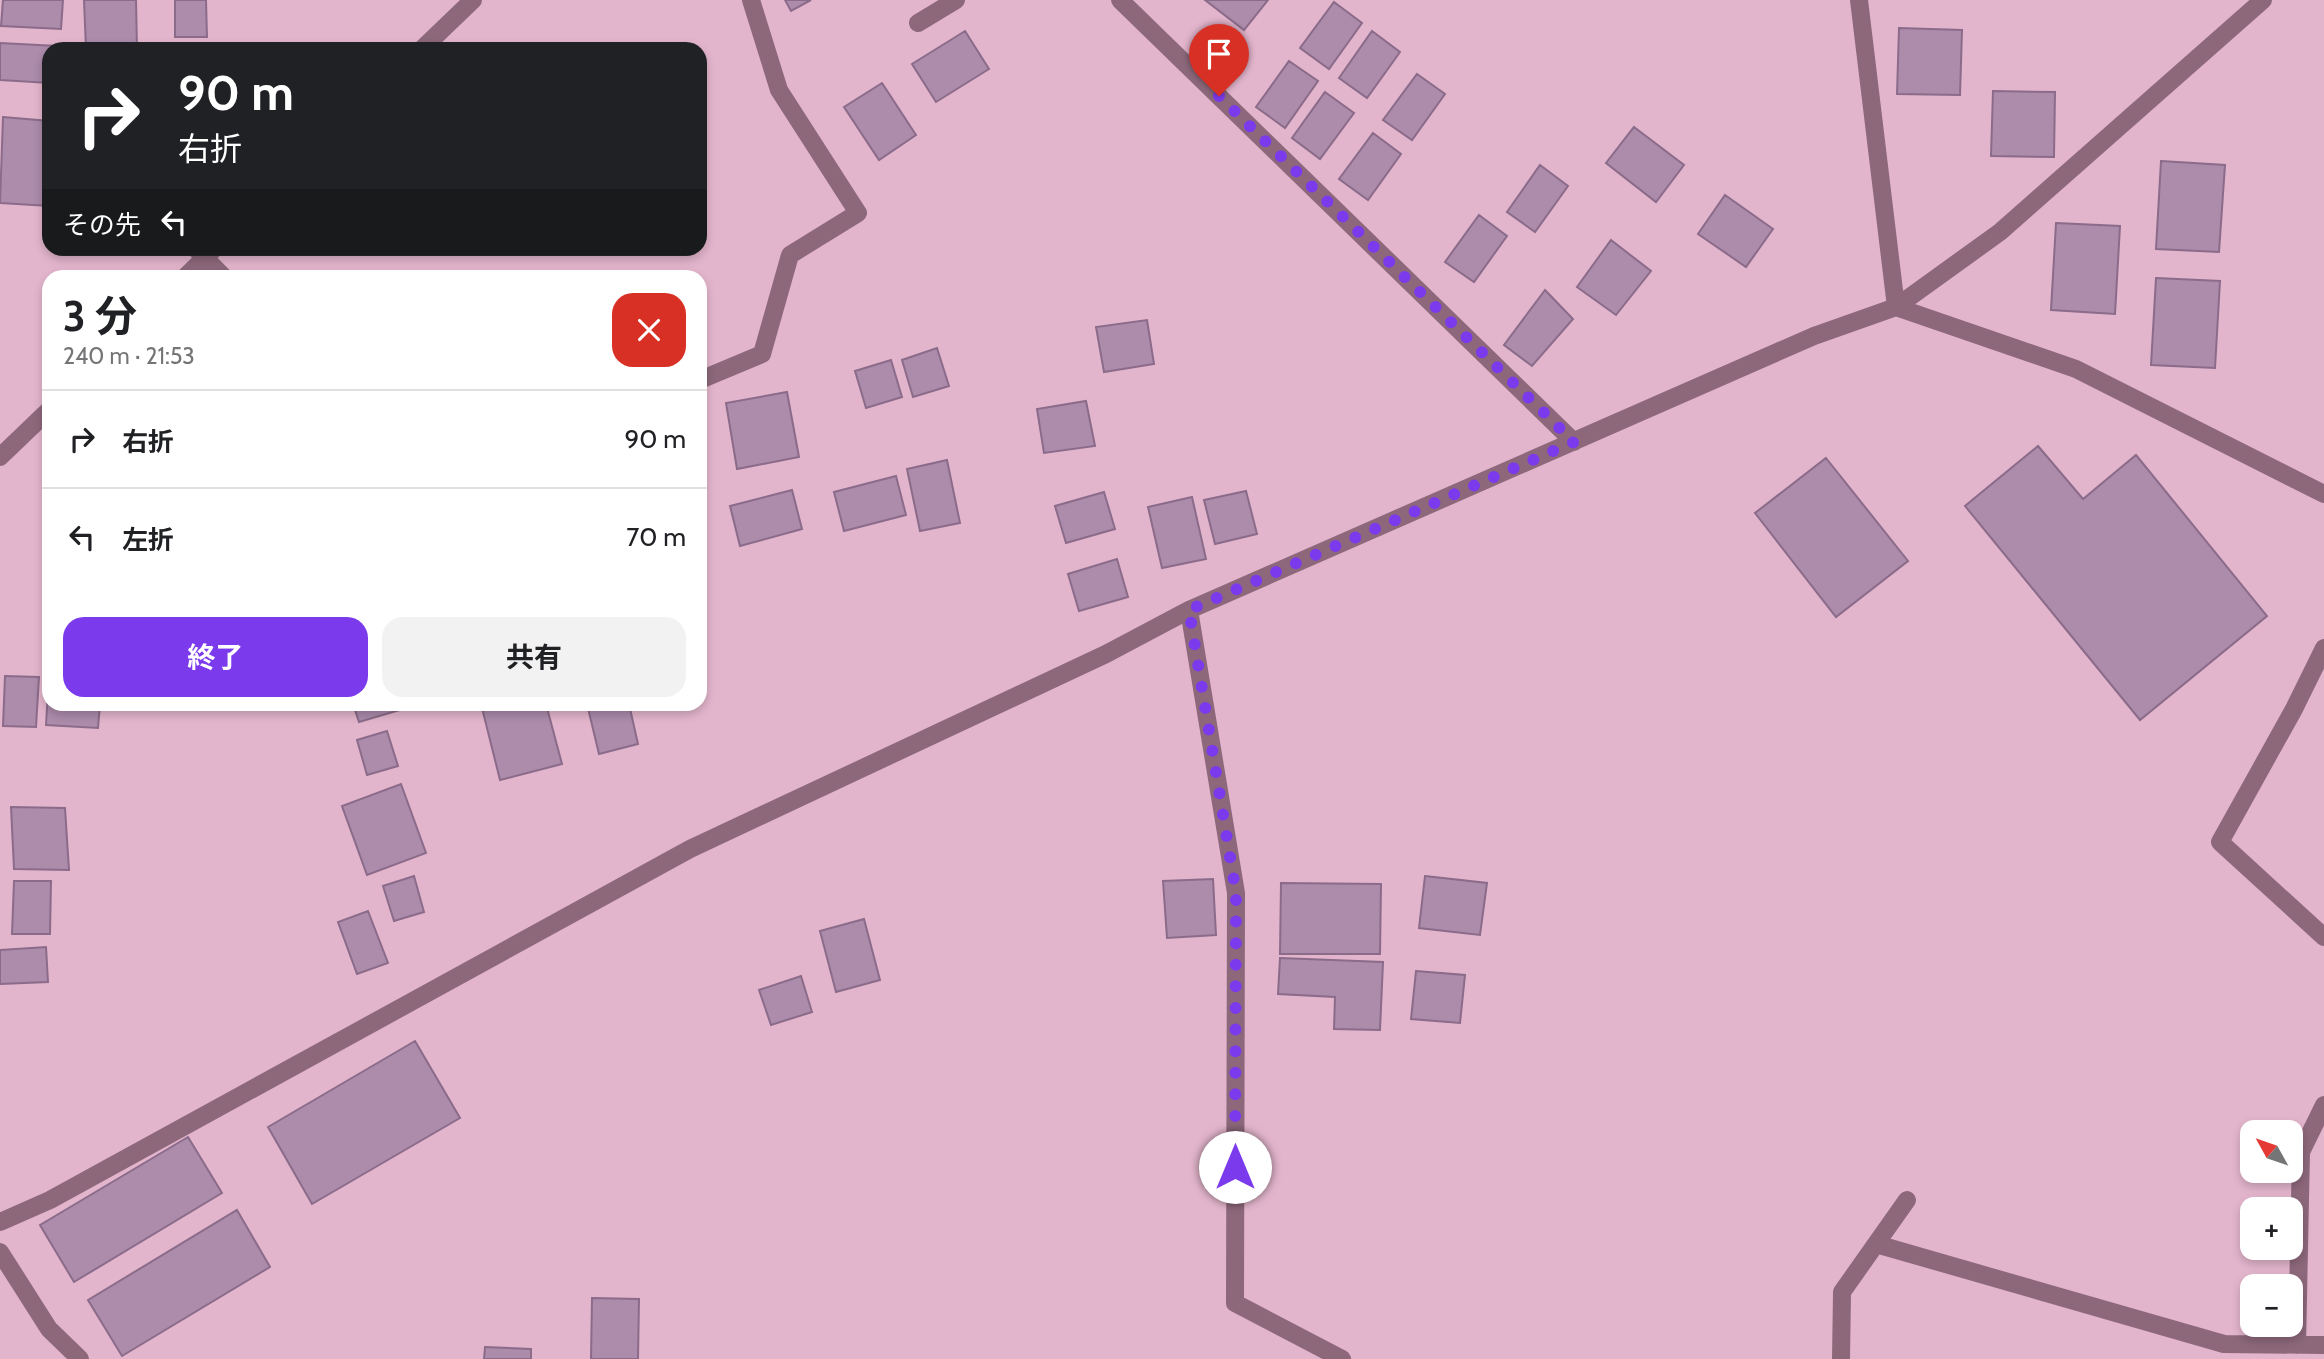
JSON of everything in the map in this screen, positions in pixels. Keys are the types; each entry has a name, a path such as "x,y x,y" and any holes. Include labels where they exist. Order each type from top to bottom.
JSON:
{"street":[{"path":"429,42 473,0"},
{"path":"707,377 762,354 790,255 858,213 779,90 751,0"},
{"path":"918,23 956,0"},
{"path":"1120,0 1574,442"},
{"path":"1859,0 1896,307"},
{"path":"0,1222 50,1200 690,849 1106,654 1189,610 1814,336 1896,307 2000,232 2263,0"},
{"path":"191,270 202,256"},
{"path":"1896,307 2076,369 2324,494"},
{"path":"0,457 42,417"},
{"path":"1189,610 1236,893 1235,1303 1342,1359"},
{"path":"2324,649 2220,842 2324,937"},
{"path":"2297,1345 2301,1152 2324,1105"},
{"path":"1841,1359 1842,1292 1907,1200"},
{"path":"1876,1244 2224,1344 2324,1345"},
{"path":"0,1252 48,1329 80,1359"}],"building":[{"path":"3,0 63,0 61,29 1,26"},
{"path":"84,0 136,0 137,42 86,42"},
{"path":"175,0 206,0 207,37 175,37"},
{"path":"785,0 811,0 791,11"},
{"path":"1205,0 1268,0 1244,30"},
{"path":"1334,2 1362,23 1329,69 1300,48"},
{"path":"1899,28 1962,30 1960,95 1897,94"},
{"path":"965,31 989,69 936,102 912,64"},
{"path":"1372,31 1400,52 1367,98 1339,78"},
{"path":"0,43 42,45 42,83 0,80"},
{"path":"1289,61 1318,81 1285,128 1256,107"},
{"path":"1417,74 1445,94 1412,140 1383,120"},
{"path":"882,83 916,135 879,160 844,107"},
{"path":"1993,91 2055,92 2054,157 1991,156"},
{"path":"1325,92 1354,113 1320,159 1292,138"},
{"path":"3,117 42,120 42,206 0,203"},
{"path":"1634,127 1684,165 1656,202 1606,163"},
{"path":"1373,133 1401,154 1368,200 1339,179"},
{"path":"2161,161 2225,165 2219,252 2156,249"},
{"path":"1540,165 1568,186 1535,232 1507,212"},
{"path":"1725,195 1773,229 1746,267 1698,234"},
{"path":"1479,215 1507,236 1474,282 1445,262"},
{"path":"2056,223 2120,226 2115,314 2051,310"},
{"path":"1611,240 1651,271 1616,315 1577,287"},
{"path":"2156,278 2220,281 2215,368 2151,365"},
{"path":"1545,290 1573,319 1532,366 1504,345"},
{"path":"1147,320 1154,364 1104,372 1096,327"},
{"path":"937,348 949,386 913,397 902,360"},
{"path":"891,360 902,397 866,408 855,371"},
{"path":"787,392 799,457 737,469 726,403"},
{"path":"1086,401 1095,446 1044,453 1037,409"},
{"path":"2038,446 2083,499 2136,455 2267,616 2140,720 1965,506"},
{"path":"1826,458 1908,561 1836,617 1755,513"},
{"path":"947,460 960,523 920,531 907,469"},
{"path":"896,476 906,515 844,531 834,492"},
{"path":"792,490 802,529 740,546 730,506"},
{"path":"1246,491 1257,534 1215,544 1204,500"},
{"path":"1104,492 1115,529 1066,543 1055,506"},
{"path":"1192,497 1206,559 1162,568 1148,507"},
{"path":"1117,559 1128,597 1079,611 1068,574"},
{"path":"5,676 39,677 36,727 3,726"},
{"path":"47,711 99,711 98,728 46,725"},
{"path":"355,711 396,711 359,722"},
{"path":"483,711 548,711 562,764 500,780"},
{"path":"589,711 631,711 638,744 599,754"},
{"path":"387,731 398,766 367,775 357,740"},
{"path":"401,784 426,853 367,875 342,806"},
{"path":"11,807 65,808 69,870 14,869"},
{"path":"414,876 424,912 394,921 383,886"},
{"path":"1425,876 1487,883 1480,935 1419,928"},
{"path":"1213,879 1216,935 1167,938 1163,881"},
{"path":"14,881 51,881 50,934 12,934"},
{"path":"1281,883 1381,884 1380,954 1280,954"},
{"path":"368,911 388,963 357,974 338,922"},
{"path":"864,919 880,980 836,992 820,931"},
{"path":"46,947 48,982 0,984 0,950"},
{"path":"1280,958 1383,962 1380,1030 1334,1029 1335,997 1278,994"},
{"path":"1416,971 1465,975 1460,1023 1411,1019"},
{"path":"801,976 812,1012 771,1025 759,990"},
{"path":"415,1041 460,1118 312,1204 268,1127"},
{"path":"188,1137 222,1193 74,1282 40,1225"},
{"path":"237,1210 270,1267 122,1356 88,1300"},
{"path":"592,1298 639,1299 638,1359 591,1359"},
{"path":"485,1347 531,1349 531,1359 484,1359"}],"route":[{"path":"1219,96 1574,442 1189,610 1236,893 1235,1167"}]}
